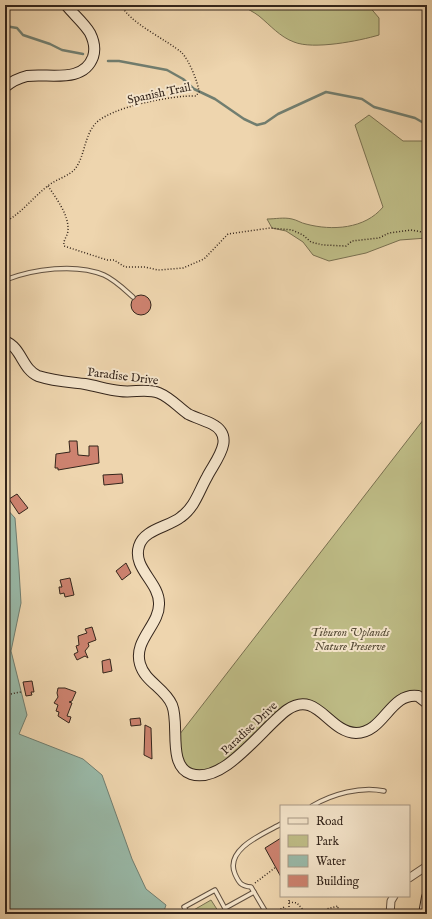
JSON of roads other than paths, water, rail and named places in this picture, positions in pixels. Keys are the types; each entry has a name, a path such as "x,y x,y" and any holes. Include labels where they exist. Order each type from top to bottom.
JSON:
{"street":[{"path":"5,87 17,79 28,76 71,74 83,70 90,63 94,52 93,40 87,28 66,5"},
{"name":"Paradise Drive","path":"5,341 14,346 29,370 38,376 120,391 157,392 168,398 188,414 216,427 223,435 224,442 222,452 208,474 191,508 178,520 144,537 139,546 138,552 139,563 156,591 159,602 157,614 142,642 139,660 143,672 167,695 174,708 177,755 184,770 191,774 198,775 212,772 227,766 280,716 296,705 304,704 311,706 340,728 356,733 373,727 394,706 406,697 418,696 427,703"},
{"path":"410,877 427,866"},
{"path":"390,914 394,897"},
{"path":"424,914 427,897"}],"lane":[{"path":"5,280 36,270 92,271 105,275 133,297"},
{"path":"315,805 358,789 370,788 384,791"},
{"path":"267,914 251,887 244,886 239,883 234,870 234,862 239,850 247,843 280,825"},
{"path":"188,914 184,907 215,890 228,914"},
{"path":"225,908 254,892"}],"water":[{"path":"5,507 15,518 19,570 21,603 11,651 27,715 19,734 83,759 102,775 132,859 146,889 166,905 163,914 5,914"}],"waterway":[{"path":"5,26 17,28 23,35 50,44 62,50 83,54"},
{"path":"108,61 119,61 167,70 183,79 194,89 215,99 244,119 257,125 265,123 278,114 326,92 362,99 374,107 415,118 422,122 427,120"}],"park label":[{"name":"Tiburon Uplands Nature Preserve","path":"350,639"}]}
